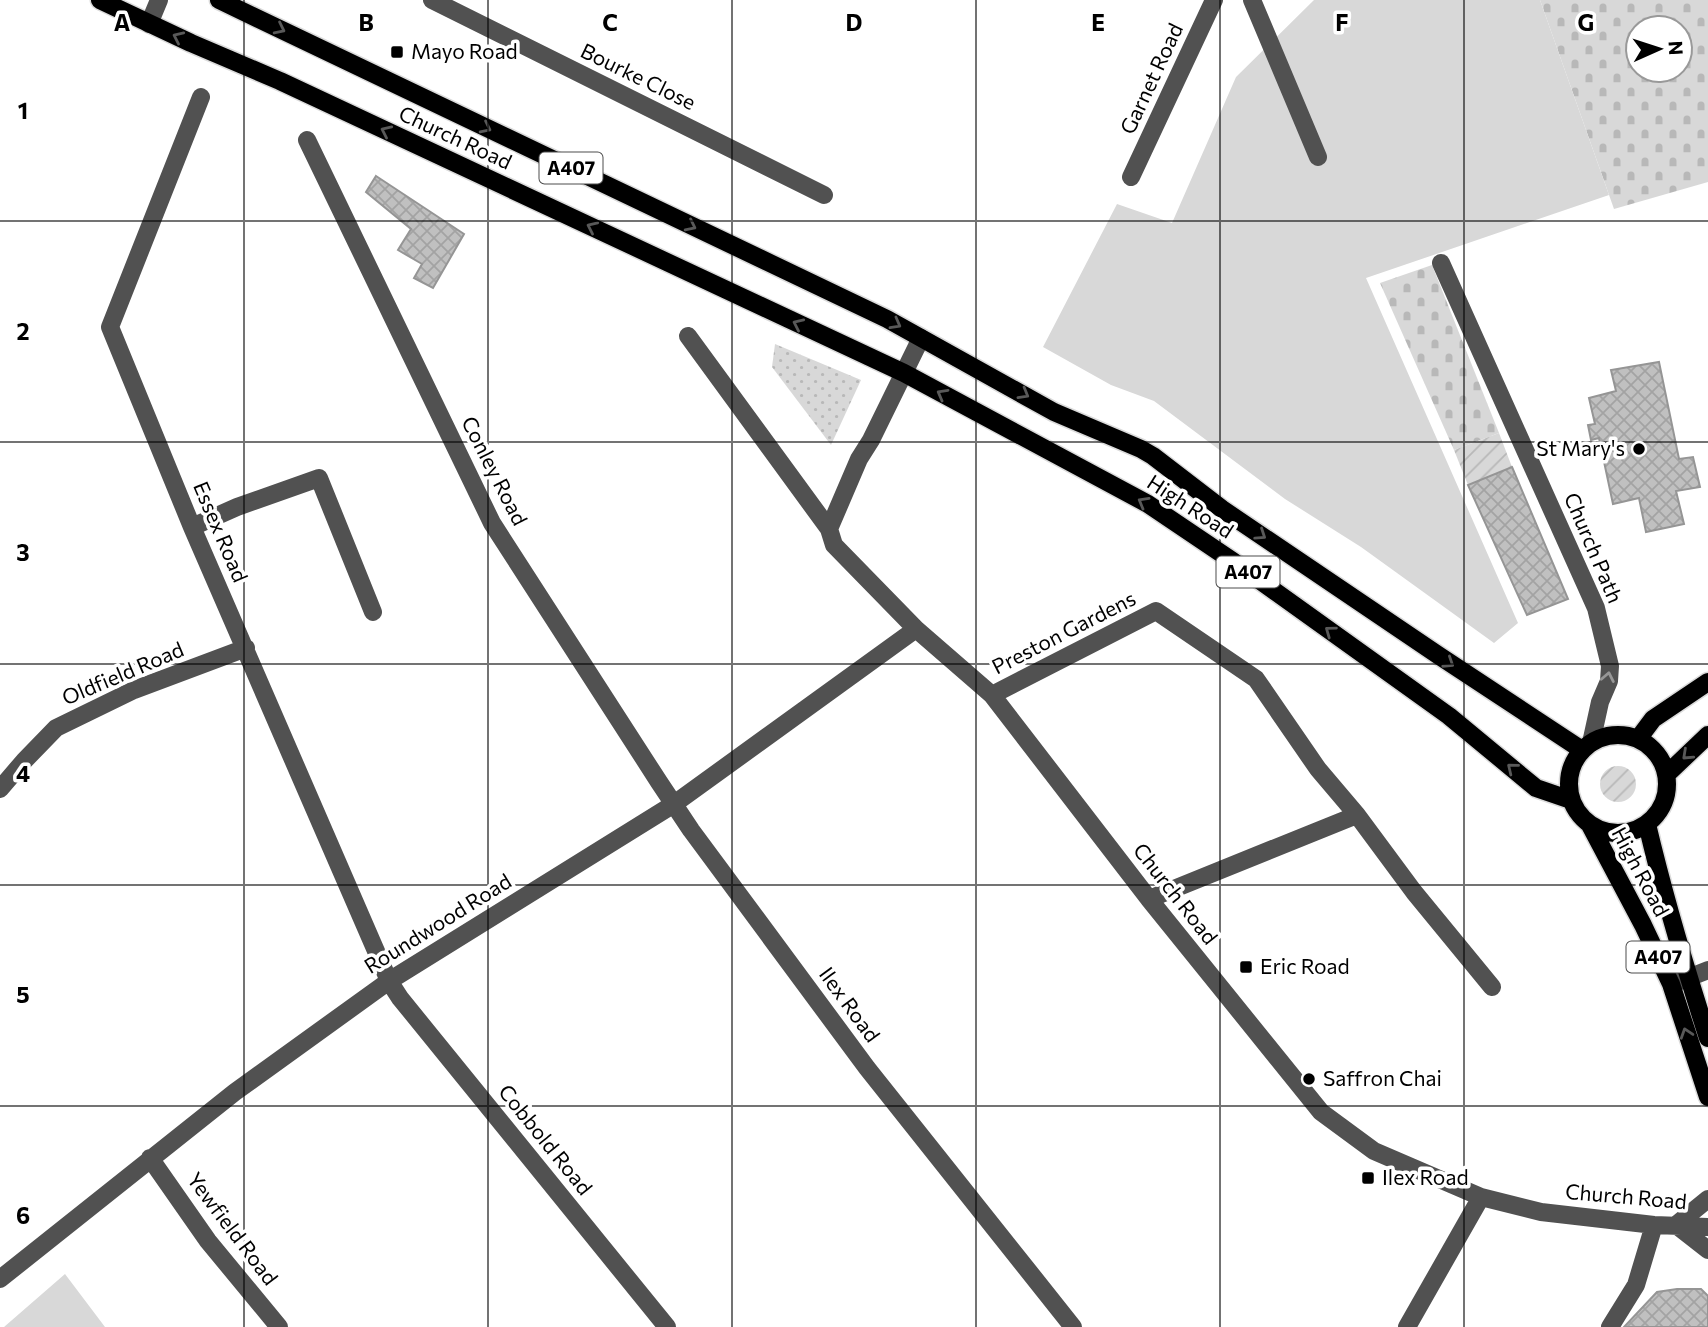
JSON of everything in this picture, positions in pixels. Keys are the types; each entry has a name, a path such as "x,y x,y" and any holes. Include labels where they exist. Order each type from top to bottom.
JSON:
{"main road":[{"name":"Church Road","path":"100,0 904,373"},
{"name":"Church Road","path":"219,0 887,319 921,338"},
{"name":"High Road","path":"921,338 1054,412 1153,456 1222,509 1438,655 1586,746"},
{"name":"High Road","path":"904,373 1148,504 1234,562 1449,716 1536,788 1571,800 1582,818 1601,831 1625,833 1647,824 1664,802 1666,775"},
{"path":"1638,739 1653,719 1708,682"},
{"path":"1571,800 1569,773 1574,761 1586,746 1602,737 1626,735 1638,739 1651,748 1661,760 1666,775 1708,736"},
{"name":"High Road","path":"1647,824 1688,979 1708,1038"},
{"name":"High Road","path":"1590,825 1671,984 1708,1097"}],"street":[{"path":"149,24 159,0"},
{"name":"Bourke Close","path":"432,0 824,195"},
{"name":"Garnet Road","path":"1130,177 1214,0"},
{"path":"1252,0 1318,158"},
{"name":"Essex Road","path":"201,97 110,327 192,527 389,981"},
{"name":"Conley Road","path":"307,140 492,523 674,804"},
{"name":"Church Path","path":"1441,262 1596,608 1611,666 1609,681 1586,746"},
{"name":"Church Road","path":"688,336 829,529 834,545 916,629 992,695 1149,899 1321,1112 1374,1150 1481,1196 1541,1212 1708,1227"},
{"path":"829,529 859,459 921,338"},
{"path":"192,527 237,507 320,478 373,612"},
{"name":"Preston Gardens","path":"992,695 1156,611 1256,678 1318,769 1357,815"},
{"name":"Roundwood Road","path":"0,1279 235,1092 389,981 674,804 916,629"},
{"name":"Oldfield Road","path":"0,789 55,728 134,690 246,648"},
{"name":"Ilex Road","path":"674,804 867,1068 1073,1327"},
{"path":"1149,899 1357,815 1414,892 1492,987"},
{"path":"1671,984 1708,970"},
{"name":"Cobbold Road","path":"389,981 667,1327"},
{"name":"Yewfield Road","path":"150,1158 208,1241 279,1327"},
{"path":"1407,1327 1481,1196"},
{"path":"1708,1199 1676,1225 1708,1250"},
{"path":"1610,1327 1636,1285 1654,1224"}],"green space":[{"path":"1314,0 1540,0 1609,195 1366,278 1518,623 1494,643 1361,547 1285,499 1154,401 1111,385 1043,347 1117,204 1172,223 1236,77"},
{"path":"1540,0 1708,0 1708,182 1614,209"},
{"path":"1432,265 1499,433 1454,450 1380,283"},
{"path":"775,344 861,380 831,445 772,367"},
{"path":"1499,433 1512,467 1468,485 1454,450"},
{"path":"1618,766 1631,771 1636,784 1631,797 1618,802 1605,797 1600,784 1605,771"},
{"path":"65,1274 105,1327 4,1327"}],"building":[{"path":"376,176 464,234 433,288 414,278 422,264 398,250 411,229 366,192"},
{"name":"St Mary's","path":"1659,362 1679,459 1693,457 1700,487 1676,491 1684,524 1646,532 1639,498 1613,504 1599,438 1591,440 1588,425 1595,424 1589,398 1616,391 1611,370"},
{"path":"1512,467 1568,599 1527,615 1468,485"},
{"path":"1701,1289 1708,1296 1708,1327 1624,1327 1657,1292"}],"place":[{"name":"Mayo Road","path":"397,52"},
{"name":"St Mary's","path":"1639,449"},
{"name":"Eric Road","path":"1246,967"},
{"name":"Saffron Chai","path":"1309,1079"},
{"name":"Ilex Road","path":"1368,1178"}]}
